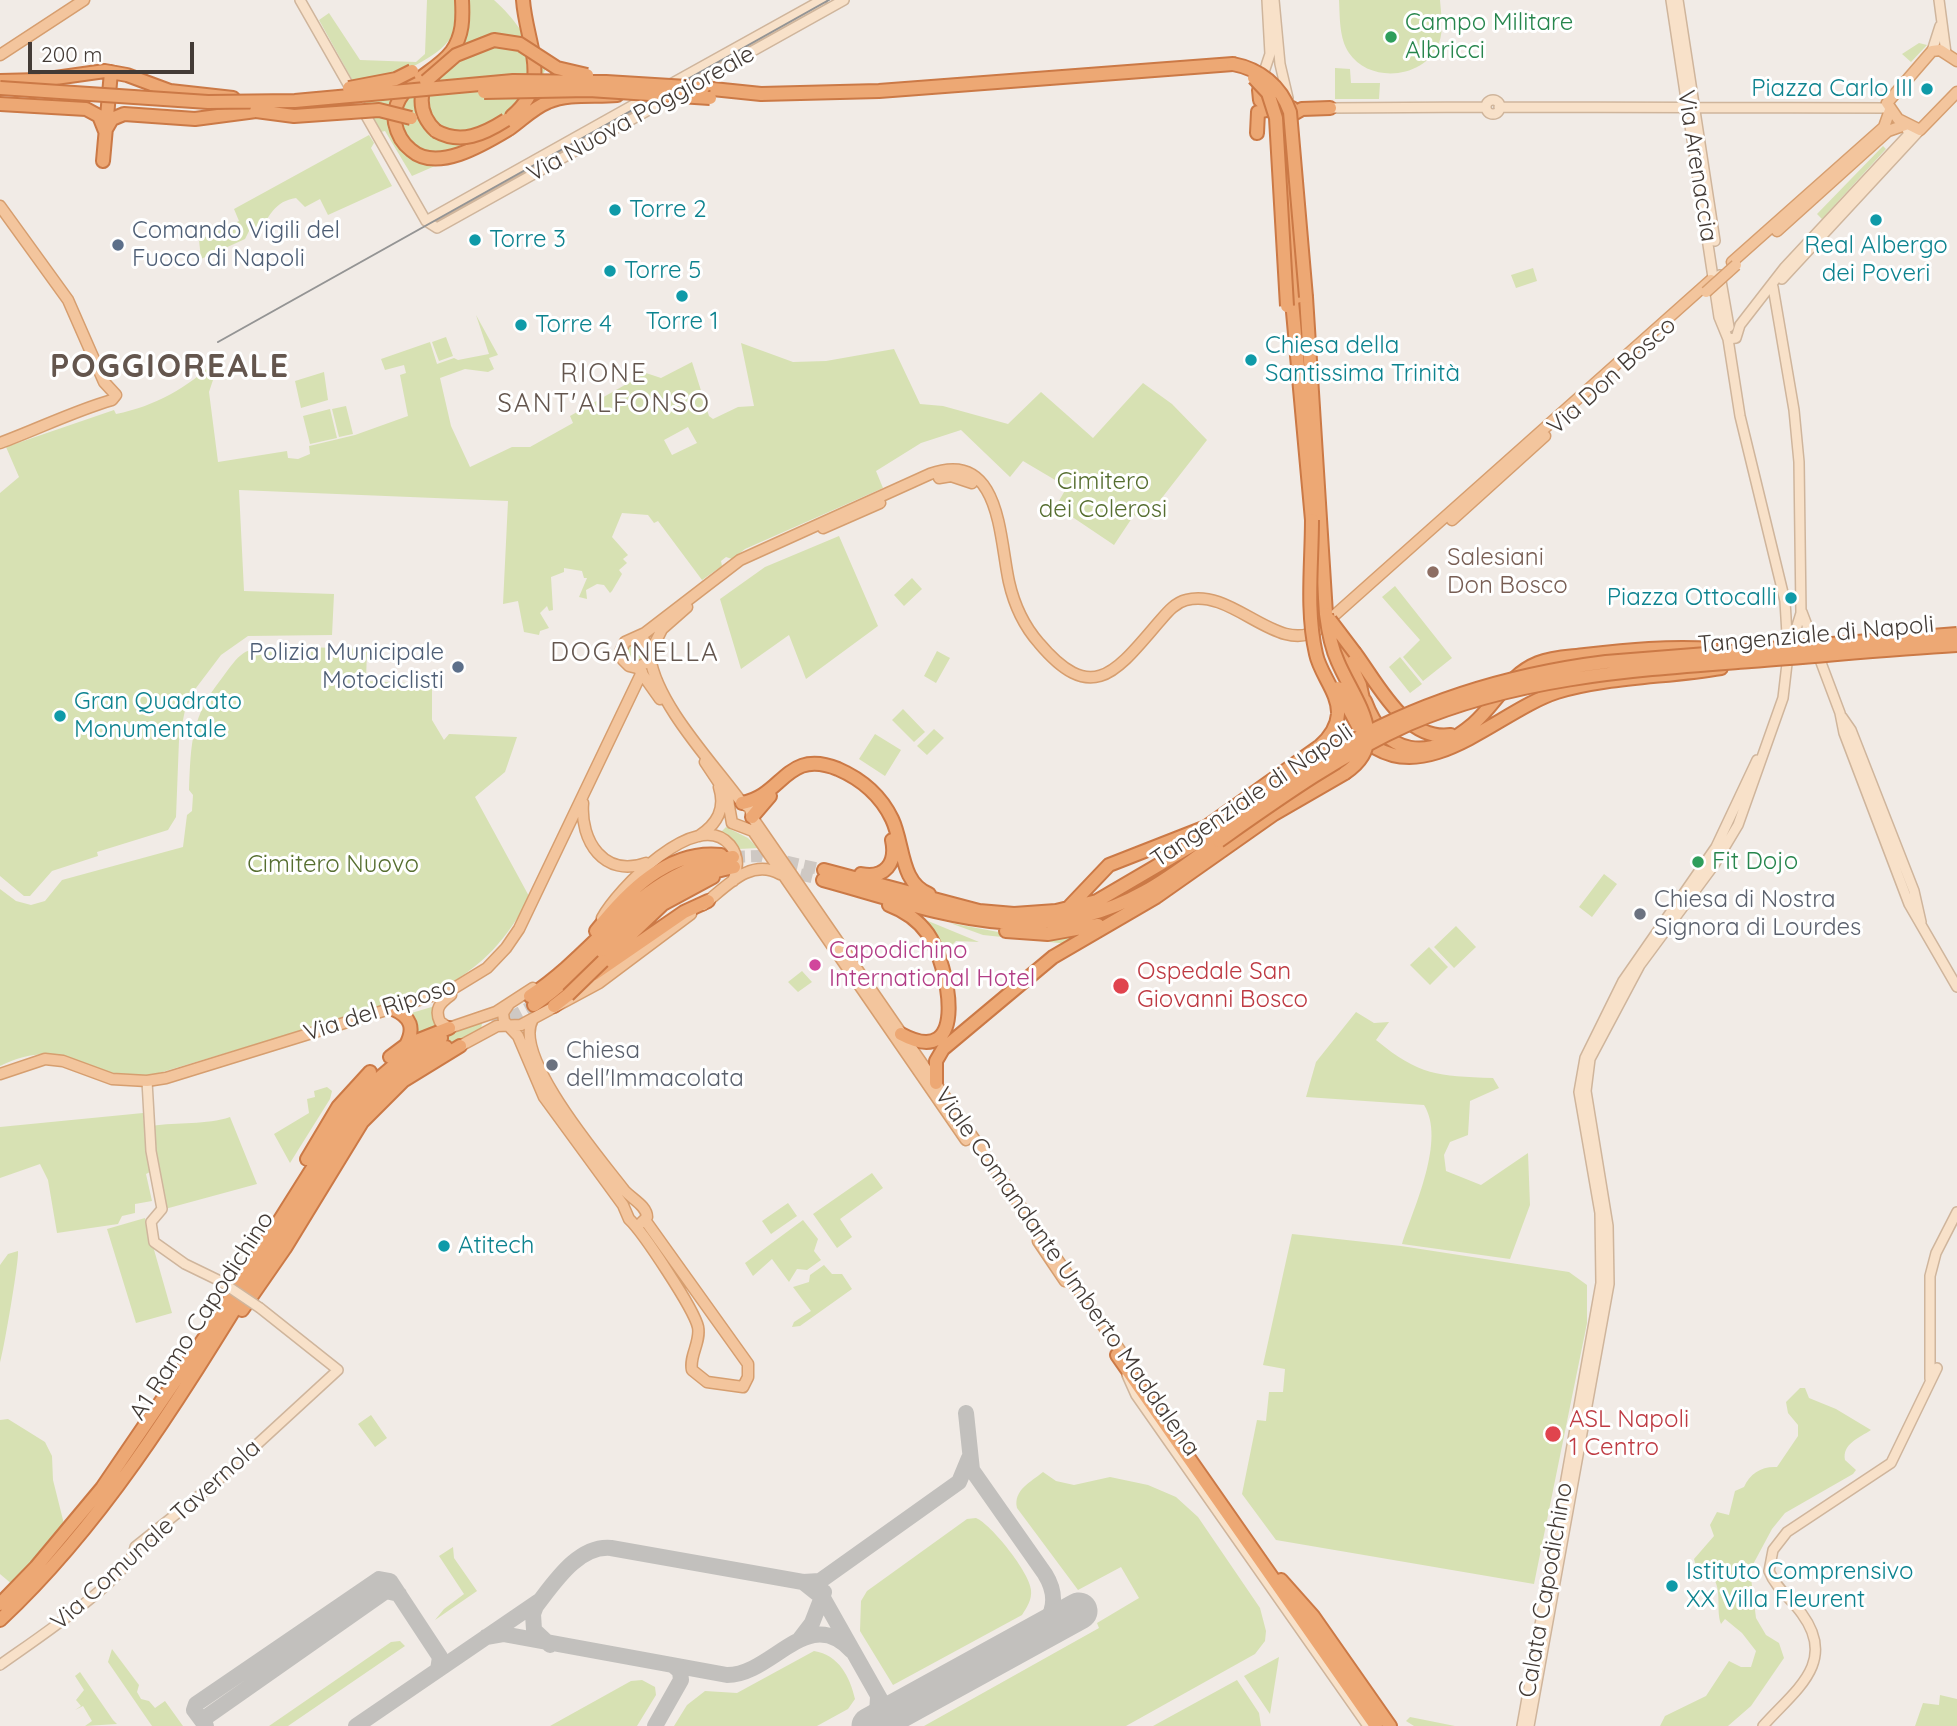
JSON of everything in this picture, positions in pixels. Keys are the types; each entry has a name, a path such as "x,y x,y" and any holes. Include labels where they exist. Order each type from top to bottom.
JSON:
{"highway":[{"path":"462,0 460,33 448,56 402,94 395,113 398,132 408,148 426,158 445,158 501,133 550,101 639,88"},
{"path":"0,81 41,80 93,71 111,72 170,91 256,106 294,116 386,111 411,118 449,137 467,138 506,120 526,103 536,78 523,0"},
{"path":"105,131 112,119 124,114 206,118 372,85 412,71 452,47 460,33"},
{"path":"436,131 422,110 421,95 426,81 456,55 489,41 505,40 520,44 547,63 572,72 639,88 737,99 832,99 1219,68 1244,72 1265,89 1275,112 1290,342 1309,413"},
{"path":"0,96 188,110 516,90 639,88 825,94 1220,63 1255,71 1282,95 1292,117 1324,656 1363,728"},
{"path":"103,161 111,72"},
{"path":"0,88 256,106"},
{"path":"1259,90 1260,100 1277,118 1309,413"},
{"path":"1291,102 1283,133 1282,158 1326,631 1381,734 1406,747 1429,747 1465,730 1512,680 1542,661 1663,648 1741,652"},
{"path":"0,104 86,109 99,116 105,131"},
{"path":"1288,118 1302,110 1330,108"},
{"path":"1257,133 1258,112 1271,109"},
{"path":"936,1083 936,1061 943,1049 1053,957 1168,890 1214,839 1331,735 1336,723 1337,702 1319,664 1313,638 1315,518"},
{"path":"1326,614 1337,661 1363,728"},
{"path":"1326,631 1418,729 1437,736 1465,730"},
{"name":"Tangenziale di Napoli","path":"824,875 848,887 942,914 1008,924 1046,923 1081,917 1114,907 1144,892 1310,765 1396,719 1473,690 1551,670 1618,661 1957,634"},
{"name":"Tangenziale di Napoli","path":"824,875 979,911 1014,914 1056,911 1097,901 1214,839 1346,756 1390,733 1451,708 1513,689 1590,674 1957,645"},
{"path":"1376,748 1396,757 1425,756 1462,743 1525,704 1569,689 1676,676 1762,660"},
{"path":"1214,839 1295,800 1357,765 1366,750 1363,728 1364,701"},
{"path":"742,803 759,798 789,771 800,766 817,764 844,772 870,789 890,816 914,884 923,891 979,911"},
{"path":"748,821 784,783 802,771 825,772 855,786 883,817 894,845 893,860 885,872 876,876 824,875"},
{"name":"Tangenziale di Napoli","path":"1056,911 1077,901 1109,865 1145,849 1188,836 1214,839"},
{"path":"593,934 621,899 663,870 704,854 733,861"},
{"path":"554,1006 663,904 733,861"},
{"path":"534,1005 636,901 661,882 689,868 733,861"},
{"path":"848,887 908,914 928,933 936,949 950,1013 948,1027 942,1036 928,1041 901,1034"},
{"path":"534,1005 609,965 684,912 708,901"},
{"path":"942,914 990,928 1033,934 1080,929 1125,915"},
{"path":"393,1009 410,1021 412,1030 406,1045"},
{"path":"220,1315 249,1255 338,1107 366,1075 406,1045 445,1037"},
{"name":"A1 Ramo Capodichino","path":"0,1604 81,1517 220,1315 358,1096 405,1056 445,1037"},
{"name":"A1 Ramo Capodichino","path":"0,1620 75,1541 124,1475 210,1348 360,1110 397,1074 445,1037"},
{"path":"210,1348 226,1332 267,1274 356,1130 374,1107 403,1081 460,1046"},
{"path":"1117,1355 1376,1726"},
{"path":"1276,1575 1313,1616 1390,1726"}],"main road":[{"path":"0,53 76,0"},
{"path":"0,53 84,0"},
{"path":"300,0 426,221"},
{"name":"Via Nuova Poggioreale","path":"822,0 426,221 437,228 844,0"},
{"path":"1259,90 1271,49 1267,0"},
{"path":"1274,0 1284,87 1291,102 1330,108 1486,107 1492,114 1499,107 1890,109"},
{"name":"Via Arenaccia","path":"1671,0 1726,315 1733,329 1740,416 1785,601"},
{"name":"Via Arenaccia","path":"1678,0 1719,317 1733,329"},
{"path":"1939,0 1941,24 1953,58"},
{"path":"1920,130 1905,124 1890,109 1889,99 1932,51 1941,24"},
{"path":"1932,51 1953,58"},
{"path":"1726,315 1733,329 1956,92"},
{"name":"Via Don Bosco","path":"1326,631 1884,127 1890,109"},
{"path":"1827,228 1909,134 1905,124"},
{"name":"Via Don Bosco","path":"1699,296 1711,281 1888,131 1905,124"},
{"path":"0,206 68,300 104,382 116,395 112,400 75,411 56,422 0,443"},
{"name":"Calata Capodichino","path":"1773,287 1797,438 1800,621 1788,655"},
{"path":"646,675 625,664 621,653 625,642 635,638 752,552 930,474 951,470 972,475 988,491 1012,592 1027,634"},
{"path":"646,675 645,664 662,629 708,590 756,557 932,480 951,476 969,481 985,498 1003,585 1011,610 1061,675 1073,682 1087,684 1108,681 1126,670 1170,619 1189,606 1213,606 1278,635 1296,637 1326,631"},
{"path":"1785,601 1812,633"},
{"name":"Calata Capodichino","path":"1522,1726 1605,1283 1600,1191 1583,1091 1590,1059 1626,983 1670,918 1714,865 1738,825 1763,761 1763,753 1783,698 1788,655 1785,601"},
{"path":"1800,607 1910,896 1956,983"},
{"path":"646,675 670,622"},
{"path":"635,638 644,640 651,654"},
{"name":"Viale Comandante Umberto Maddalena","path":"651,654 646,675 728,798 732,822 748,821"},
{"name":"Viale Comandante Umberto Maddalena","path":"646,675 678,714 742,803 750,808 748,821 784,876 1383,1726"},
{"name":"Via del Riposo","path":"0,1074 45,1059 63,1061 112,1079 147,1081 393,1009 462,985 487,968 519,929 636,684 646,675"},
{"path":"584,796 583,828 593,850 606,861 621,866 635,866 650,862 708,830 719,815 721,797 717,780"},
{"path":"708,836 736,803 742,803"},
{"name":"Viale Comandante Umberto Maddalena","path":"748,821 936,1083 978,1151"},
{"path":"697,838 722,838 733,848 737,861 733,881"},
{"path":"462,985 438,1007 445,1037 509,1004 567,962 593,934 616,895 650,862"},
{"path":"534,1005 554,1006 599,983 733,881 755,869 769,869 784,876"},
{"path":"509,1004 503,1013 518,1036 541,1092 628,1214 695,1319 699,1341 691,1363 692,1370 707,1382 743,1387 749,1373 748,1364 645,1220 646,1211 637,1205 548,1085 528,1030 534,1005"},
{"path":"460,1046 497,1026 517,1027 534,1005"},
{"path":"475,1020 485,1023 485,1029 481,1033"},
{"name":"Via Comunale Tavernola","path":"0,1665 76,1611 126,1565 135,1555 135,1547 215,1483 338,1370 260,1308 220,1281 185,1264 154,1242 151,1222 162,1209 151,1151 147,1081"},
{"path":"628,1214 630,1208 637,1205"},
{"path":"1763,1726 1811,1673 1816,1658 1817,1641 1803,1614 1776,1584 1769,1571 1770,1558 1777,1543 1787,1532 1891,1463 1929,1384 1933,1363 1930,1276 1936,1253 1957,1212"},
{"name":"Viale Comandante Umberto Maddalena","path":"1023,1215 1117,1355 1136,1395 1367,1726"},
{"path":"634,1223 645,1220"},
{"name":"Calata Capodichino","path":"1529,1726 1552,1570"}],"green space":[{"path":"427,0 459,0 459,15 456,27 445,45 403,72 406,78 444,55 408,83 394,103 392,123 395,134 406,151 423,161 450,159 448,154 428,155 411,145 401,132 399,110 410,89 459,47 467,24 467,0 494,0 520,29 528,44 533,74 528,90 502,119 505,125 520,113 531,99 535,92 540,64 546,68 543,75 557,101 451,159 412,176 385,131 381,132 319,20 329,13 360,60 416,62 425,54"},
{"name":"Campo Militare Albricci","path":"1339,0 1440,0 1442,27 1439,43 1432,55 1410,70 1383,73 1370,70 1358,63 1343,41"},
{"path":"1919,43 1927,45 1911,62 1902,54"},
{"path":"1335,68 1350,69 1351,83 1380,83 1379,99 1335,99"},
{"path":"369,135 374,143 371,148 392,186 328,215 320,199 305,207 296,198 283,202 273,210 259,233 250,229 245,239 201,259 199,240 239,221 234,209"},
{"path":"1883,146 1886,149 1822,219 1817,214"},
{"path":"1533,268 1537,281 1516,288 1511,275"},
{"name":"Cimitero dei Colerosi","path":"476,315 498,355 489,358 494,369 488,372 465,369 440,378 451,426 470,467 512,447 530,447 573,423 570,416 646,373 661,378 692,362 709,416 713,419 738,407 754,406 741,343 793,362 826,361 894,349 920,404 943,406 1008,424 1041,392 1093,438 1143,383 1172,404 1207,440 1147,517 1143,514 1138,518 1134,515 1114,545 1056,506 1067,487 1023,461 1010,477 961,430 921,443 876,471 883,488 745,549 732,559 726,557 721,561 722,566 702,580 658,521 654,523 648,515 622,513 612,537 628,555 623,559 627,563 619,570 622,574 612,591 610,593 604,585 597,584 586,590 587,599 579,597 587,578 584,578 582,571 564,568 564,572 551,577 553,610 549,611 547,606 540,613 549,628 540,631 539,635 524,632 518,601 503,604 508,501 239,490 244,591 334,594 332,635 248,636 221,655 196,688 185,710 179,740 176,817 168,830 97,852 98,856 52,871 30,896 24,896 0,876 0,493 19,477 6,447 114,410 116,414 157,401 194,379 216,360 218,365 209,392 218,462 287,451 288,458 298,459 310,454 309,446 355,435 408,416 400,375 406,373 404,365 385,370 381,359 430,342 437,364 454,358 458,360 489,354","holes":["688,427 697,443 672,455 664,440"]},
{"path":"446,337 453,356 439,361 432,342"},
{"path":"324,372 328,400 301,408 295,381"},
{"path":"346,406 353,434 339,437 332,409"},
{"path":"330,409 337,438 310,444 303,416"},
{"path":"839,536 878,626 806,679 789,635 741,669 720,599 765,567"},
{"path":"912,578 922,589 904,606 894,595"},
{"path":"1395,586 1452,658 1423,681 1403,657 1420,640 1382,597"},
{"path":"632,641 647,646 645,662 629,664 624,649"},
{"name":"Cimitero Nuovo","path":"274,646 367,649 366,681 432,684 432,720 444,740 449,734 517,737 505,772 475,797 530,898 521,913 503,939 483,959 443,988 149,1076 111,1073 66,1057 42,1054 16,1059 0,1066 0,889 16,901 31,905 45,901 62,880 183,847 187,815 192,811 193,795 189,790 191,758 198,718 212,692 238,658 255,648"},
{"path":"937,651 950,658 936,683 924,676"},
{"path":"1400,657 1422,684 1410,693 1389,667"},
{"path":"903,709 925,732 914,742 892,720"},
{"path":"934,729 944,738 927,755 917,746"},
{"path":"875,734 901,750 885,776 859,759"},
{"path":"726,827 748,838 758,848 739,849 721,832"},
{"path":"1604,874 1617,884 1592,917 1579,907"},
{"path":"916,916 979,942 956,941 945,952 949,976 957,985 953,987"},
{"path":"950,923 1025,937 1084,932 1066,943 1059,943 983,935"},
{"path":"1456,926 1476,947 1454,968 1434,947"},
{"path":"1429,947 1448,967 1430,985 1410,965"},
{"path":"802,971 812,982 798,992 788,982"},
{"path":"435,1006 439,1027 415,1037 408,1014"},
{"path":"1356,1012 1374,1023 1389,1022 1376,1040 1405,1061 1443,1075 1493,1078 1499,1088 1470,1101 1468,1135 1450,1142 1444,1155 1446,1171 1481,1185 1528,1153 1530,1205 1510,1259 1402,1244 1430,1155 1432,1136 1424,1105 1306,1097 1316,1062"},
{"path":"482,1024 481,1029 444,1054 446,1032"},
{"path":"327,1087 332,1091 330,1099 290,1163 274,1134 309,1113 307,1099 315,1097 314,1091"},
{"path":"143,1113 150,1172 146,1174 152,1201 135,1204 135,1213 122,1216 118,1224 57,1233 48,1180 40,1164 0,1178 0,1127"},
{"path":"230,1117 257,1184 165,1209 152,1126"},
{"path":"872,1173 883,1188 840,1219 852,1237 837,1248 813,1214"},
{"path":"788,1203 797,1216 771,1234 762,1221"},
{"path":"145,1218 172,1313 136,1323 107,1229"},
{"path":"803,1220 818,1239 814,1251 821,1260 807,1270 797,1269 789,1282 772,1259 753,1276 745,1263"},
{"path":"1292,1234 1401,1246 1569,1272 1587,1285 1587,1323 1534,1584 1276,1540 1242,1494 1257,1420 1266,1421 1269,1392 1283,1392 1285,1369 1263,1365"},
{"path":"18,1251 0,1363 0,1265 8,1254"},
{"path":"824,1265 832,1274 842,1274 852,1289 800,1326 792,1327 794,1322 811,1311 793,1287 809,1282 810,1275"},
{"path":"1800,1388 1805,1388 1809,1398 1836,1409 1871,1430 1852,1442 1846,1450 1845,1460 1856,1470 1853,1474 1785,1513 1772,1529 1750,1570 1756,1618 1766,1635 1779,1643 1784,1658 1751,1706 1728,1726 1660,1726 1665,1716 1706,1696 1729,1661 1741,1667 1751,1667 1756,1651 1742,1633 1725,1619 1721,1624 1718,1590 1714,1579 1709,1574 1698,1574 1694,1559 1714,1536 1710,1525 1717,1512 1729,1515 1735,1491 1744,1487 1757,1471 1777,1467 1798,1436 1798,1425 1788,1413 1786,1402"},
{"path":"371,1415 387,1438 375,1447 358,1424"},
{"path":"8,1419 45,1442 52,1456 53,1480 64,1524 13,1585 0,1574 0,1420"},
{"path":"1043,1472 1056,1481 1074,1485 1110,1477 1148,1485 1176,1497 1198,1517 1260,1608 1266,1631 1265,1641 1255,1654 1126,1726 924,1726 1099,1628 1097,1623 1139,1598 1121,1567 1078,1590 1017,1508 1020,1491"},
{"path":"976,1518 1000,1539 1024,1572 1031,1590 1027,1606 1022,1615 893,1685 860,1631 861,1601 867,1591 967,1519"},
{"path":"453,1547 454,1558 477,1591 435,1620 444,1609 464,1594 439,1556"},
{"path":"400,1641 405,1646 288,1726 269,1726 391,1642"},
{"path":"112,1649 139,1685 137,1692 141,1699 149,1701 155,1708 165,1701 183,1726 152,1726 108,1662"},
{"path":"814,1651 837,1662 850,1683 855,1699 848,1709 817,1726 674,1726 687,1705 705,1691 737,1693"},
{"path":"1279,1657 1270,1714 1244,1676"},
{"path":"80,1672 117,1724 85,1726 92,1721 83,1706 75,1710 81,1706 76,1700 84,1690 75,1676"},
{"path":"642,1680 655,1687 656,1695 637,1726 550,1726 631,1681"},
{"path":"1237,1680 1259,1713 1261,1726 1153,1726"},
{"path":"1940,1695 1957,1699 1957,1726 1915,1726 1923,1703 1939,1705"},
{"path":"1410,1717 1455,1726 1414,1726 1406,1721"}],"taxiway":[{"path":"966,1413 972,1470 1050,1584 1053,1602 1048,1618 1043,1626 1027,1639"},
{"path":"550,1645 534,1630 533,1614 536,1606 568,1567 588,1553 611,1548 803,1582 820,1581 959,1482 969,1458"},
{"path":"206,1726 194,1710 196,1704 379,1579 390,1581 440,1657 438,1670"},
{"path":"803,1582 823,1598 884,1706 896,1709 909,1704"},
{"path":"202,1720 386,1591 399,1594"},
{"path":"799,1640 812,1623 824,1592"},
{"path":"356,1726 539,1601"},
{"path":"486,1637 503,1634 727,1675 744,1672 790,1645 820,1634 836,1638 852,1651"},
{"path":"655,1726 681,1680 680,1671 674,1666"},
{"path":"867,1726 877,1714 878,1697"},
{"path":"897,1726 898,1715 909,1704"}],"runway":[{"path":"870,1726 1079,1611"}],"tunnel":[{"path":"733,857 761,856 824,870"},
{"path":"783,870 823,880"},
{"path":"494,1026 534,1005"}],"tram line":[{"path":"218,342 829,0"}],"place":[{"name":"Campo Militare Albricci","path":"1391,37"},
{"name":"Piazza Carlo III","path":"1927,89"},
{"name":"Torre 2","path":"615,210"},
{"name":"Real Albergo dei Poveri","path":"1876,220"},
{"name":"Torre 3","path":"475,240"},
{"name":"Comando Vigili del Fuoco di Napoli","path":"118,245"},
{"name":"Torre 5","path":"610,271"},
{"name":"Torre 1","path":"682,296"},
{"name":"Torre 4","path":"521,325"},
{"name":"Chiesa della Santissima Trinità","path":"1251,360"},
{"name":"Salesiani Don Bosco","path":"1433,572"},
{"name":"Piazza Ottocalli","path":"1791,598"},
{"name":"Polizia Municipale Motociclisti","path":"458,667"},
{"name":"Gran Quadrato Monumentale","path":"60,716"},
{"name":"Fit Dojo","path":"1698,862"},
{"name":"Chiesa di Nostra Signora di Lourdes","path":"1640,914"},
{"name":"Capodichino International Hotel","path":"815,965"},
{"name":"Ospedale San Giovanni Bosco","path":"1121,986"},
{"name":"Chiesa dell'Immacolata","path":"552,1065"},
{"name":"Atitech","path":"444,1246"},
{"name":"ASL Napoli 1 Centro","path":"1553,1434"},
{"name":"Istituto Comprensivo XX Villa Fleurent","path":"1672,1586"}],"district":[{"name":"POGGIOREALE","path":"170,367"},
{"name":"RIONE SANT'ALFONSO","path":"604,389"},
{"name":"DOGANELLA","path":"635,653"}]}
